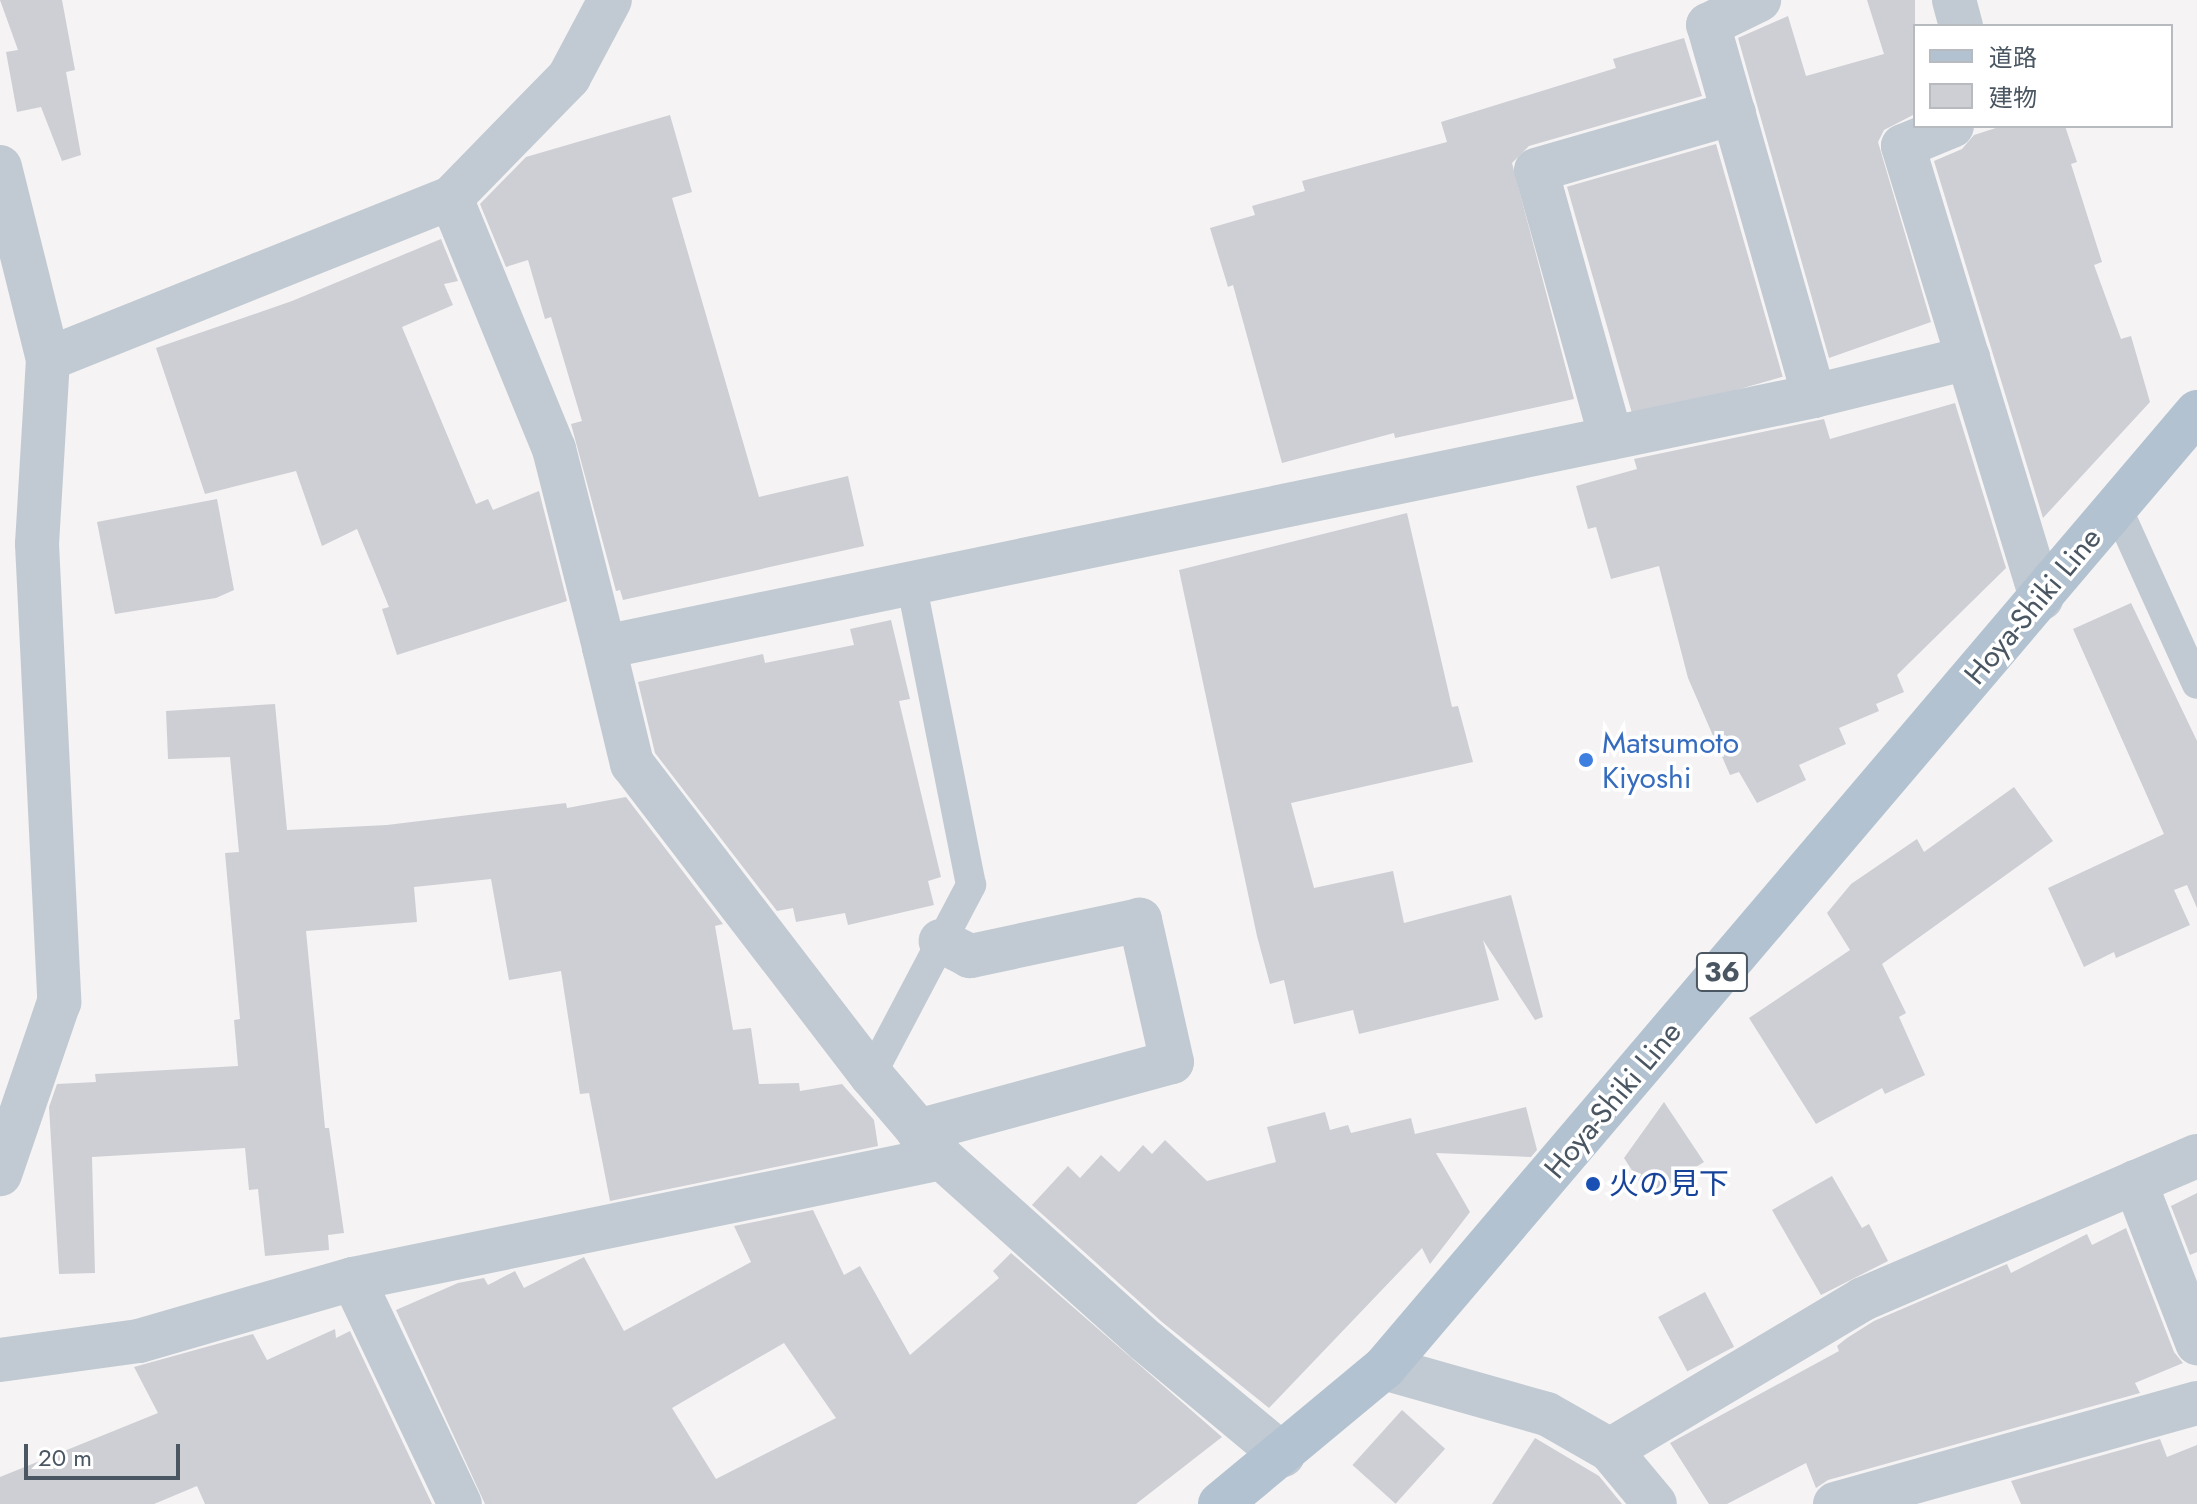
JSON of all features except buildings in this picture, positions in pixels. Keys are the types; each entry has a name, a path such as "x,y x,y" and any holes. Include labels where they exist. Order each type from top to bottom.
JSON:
{"main road":[{"name":"Hoya-Shiki Line","path":"1220,1504 1283,1455 1384,1368 2197,412"}],"street":[{"path":"48,359 451,198 569,77 610,0"},
{"path":"1759,0 1708,25 1814,396"},
{"path":"1954,0 1960,24"},
{"path":"1611,438 1536,170 1734,113"},
{"path":"1947,128 1903,146 2041,598"},
{"path":"0,167 48,359 37,544 59,1002 0,1174"},
{"path":"451,198 554,449 632,764 871,1075 930,1144 1146,1341 1283,1455"},
{"path":"604,647 1814,396 1968,358"},
{"path":"0,1360 139,1341 353,1279 930,1144 1172,1062 1140,920 970,956 941,941"},
{"path":"1610,1450 1863,1299 2197,1156"},
{"path":"2135,1182 2197,1343"},
{"path":"353,1279 460,1504"},
{"path":"1384,1368 1547,1414 1610,1450 1655,1504"},
{"path":"1835,1504 2197,1403"}],"lane":[{"path":"2117,508 2197,684"},
{"path":"871,1075 971,885 911,583"}],"place":[{"name":"Matsumoto Kiyoshi","path":"1586,760"},
{"name":"火の見下","path":"1593,1184"}]}
